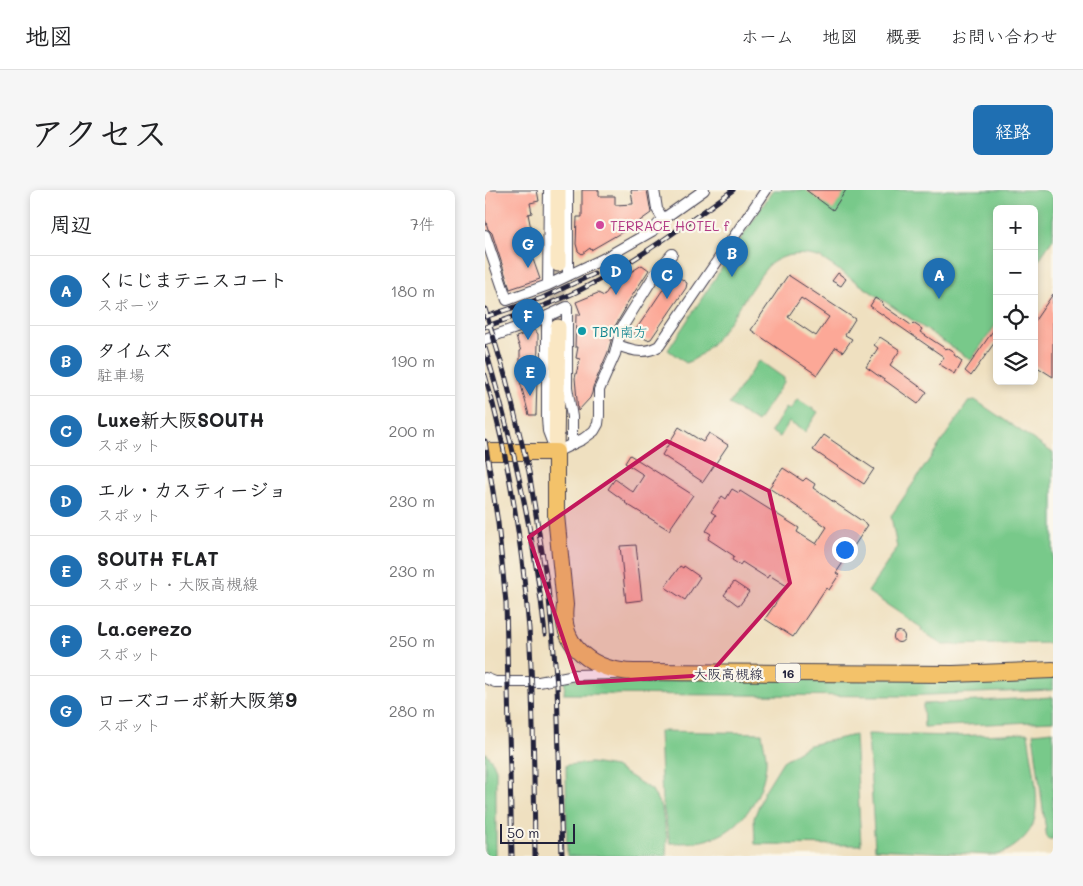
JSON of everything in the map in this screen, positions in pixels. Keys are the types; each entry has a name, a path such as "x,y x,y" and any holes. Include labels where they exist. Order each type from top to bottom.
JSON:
{"main road":[{"path":"487,452 556,452"},
{"name":"大阪高槻線","path":"556,452 556,515 565,605 563,619 565,629 579,650 602,667 634,672 953,674 1053,670"},
{"name":"大阪高槻線","path":"565,605 579,634 587,644 607,658 627,664 952,666 1053,662"}],"street":[{"path":"548,285 549,190"},
{"path":"558,190 563,270"},
{"path":"563,270 568,190"},
{"path":"654,190 657,209 663,219"},
{"path":"485,235 507,300 548,285 563,270 603,259 651,231 663,219 704,190"},
{"path":"617,345 642,352 659,346 767,190"},
{"path":"552,322 556,452 594,431 598,424 599,390 617,345 621,329 656,273 672,254"},
{"path":"485,339 552,322 567,307 567,387 572,418 572,444"},
{"path":"485,678 495,682 539,682 575,674 634,672"}],"highlighted area":[{"path":"667,441 769,491 790,583 709,675 578,683 529,537"}],"green space":[{"path":"773,190 1053,190 1053,239 1038,261 1038,205 993,205 993,329 971,360 821,258 800,254 780,258 768,266 719,335 697,357 686,363 668,350"},
{"path":"760,361 784,378 784,382 757,422 729,404"},
{"path":"797,399 818,412 805,432 789,422 780,437 771,432 786,408 790,410"},
{"path":"975,400 1053,453 1053,643 943,645 921,630 922,628 868,592 897,548 891,516 969,401"},
{"path":"1053,677 1053,690 902,696 564,694 565,680"},
{"path":"1053,697 1053,721 924,727 923,704"},
{"path":"659,731 762,733 766,756 763,781 752,806 734,826 724,833 707,840 670,843 662,800"},
{"path":"1053,731 1053,839 1047,839 1033,733"},
{"path":"1028,733 1035,777 1036,810 1032,826 1017,845 1007,851 994,855 875,849 868,734 955,736"},
{"path":"855,735 861,845 755,844 754,818 764,792 783,761 809,745"},
{"path":"485,752 496,769 496,856 485,856"},
{"path":"591,763 615,767 652,790 662,809 667,837 666,856 567,856 566,765"}],"building":[{"path":"485,190 537,190 539,201 530,203 532,213 528,214 534,243 528,245 540,279 510,289 492,233 488,229 485,219"},
{"path":"582,190 599,190 599,196 615,196 615,205 633,204 631,190 647,190 651,213 634,225 624,226 624,231 582,254 578,251 576,244 577,217 582,217"},
{"path":"806,190 846,190 833,210"},
{"path":"642,265 649,270 624,308 615,326 608,352 590,398 578,411 575,378 580,359 576,358 578,347 575,347 576,315 581,315 576,302 598,293 604,296 612,284"},
{"path":"838,273 846,279 841,286 832,281"},
{"path":"676,275 687,283 686,288 651,339 647,340 633,334 672,276"},
{"path":"788,275 855,319 845,335 852,339 843,352 836,347 817,375 751,330","holes":["801,298 829,317 816,336 788,317"]},
{"path":"1053,294 1053,377 1038,368 1038,316"},
{"path":"875,298 911,325 913,323 922,329 920,332 955,353 954,355 962,361 955,374 939,364 944,357 870,306"},
{"path":"535,330 538,334 536,415 529,415 520,381 521,351 516,337"},
{"path":"993,331 993,345 971,376 965,371"},
{"path":"880,337 900,350 890,365 927,392 918,404 866,367 878,348 874,345"},
{"path":"679,427 703,442 709,433 728,445 703,482 662,455"},
{"path":"824,435 874,469 864,484 813,450"},
{"path":"630,455 693,495 669,530 625,503 608,489 615,479 633,492 644,475 625,463"},
{"path":"783,468 803,481 806,478 815,484 813,488 868,525 836,573 839,575 829,590 826,588 793,637 765,619 787,586 769,575 767,578 742,562 740,565 732,560 734,556 708,539 711,534 706,531 716,515 711,512 722,496 726,499 732,489 739,493 740,491 799,528 797,532 816,544 827,527 769,488"},
{"path":"636,545 642,600 626,602 620,546"},
{"path":"680,566 683,568 684,566 700,577 685,600 665,587"},
{"path":"734,582 749,592 739,606 724,595"},
{"path":"897,632 901,632 904,637 903,641 897,642 894,639 894,635"}],"tunnel":[{"path":"558,264 558,327"}],"railway":[{"path":"485,327 558,300 602,278 659,242 733,190"},
{"path":"485,317 542,298 594,274"},
{"path":"485,309 506,379 529,472 548,588 557,685 562,856"},
{"path":"485,348 522,490 541,598 545,634"},
{"path":"485,375 508,469 526,597 534,742 535,856"},
{"path":"485,441 498,523 506,603 512,856"}],"place":[{"name":"TERRACE HOTEL f","path":"600,225"},
{"name":"ローズコーポ新大阪第9","path":"528,268"},
{"name":"タイムズ","path":"732,277"},
{"name":"エル・カスティージョ","path":"616,295"},
{"name":"Luxe新大阪SOUTH","path":"667,299"},
{"name":"くにじまテニスコート","path":"939,299"},
{"name":"TBM南方","path":"582,331"},
{"name":"La.cerezo","path":"528,340"},
{"name":"SOUTH FLAT","path":"530,396"}]}
